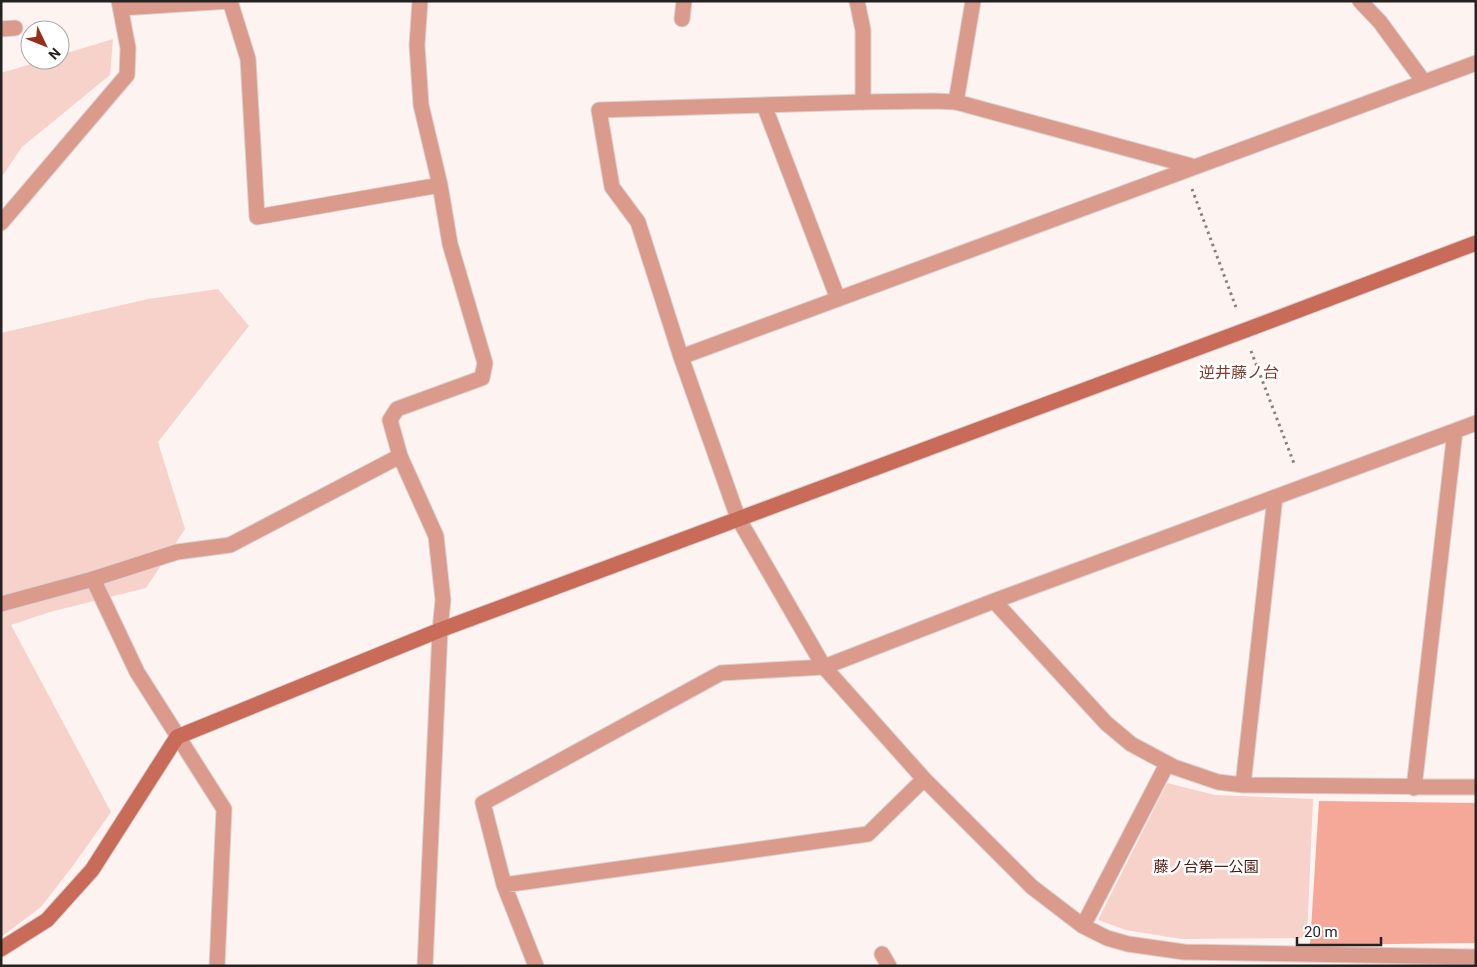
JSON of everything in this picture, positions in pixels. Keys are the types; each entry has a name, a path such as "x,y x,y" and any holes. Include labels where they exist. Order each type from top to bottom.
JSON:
{"street":[{"path":"1,223 127,75 128,48 120,5 230,1 248,59 257,217 440,185"},
{"path":"420,1 417,45 421,105 440,185 450,244 485,363 482,378 397,410 390,420 400,456 436,536 444,600 440,630 425,966"},
{"path":"682,19 684,1"},
{"path":"857,1 863,30 863,102"},
{"path":"956,102 973,1"},
{"path":"1360,1 1380,22 1424,82"},
{"path":"681,357 1476,63"},
{"path":"1190,169 956,102 863,102 599,110 612,187 638,222 681,357 738,518 824,667 924,779 1032,887 1083,926 1107,938 1128,944 1184,952 1476,957"},
{"path":"764,105 838,299"},
{"path":"1,949 47,920 92,870 177,737 440,630 1476,243"},
{"path":"536,966 504,885 483,803 721,673 824,667 994,601 1476,423"},
{"path":"1414,788 1455,431"},
{"path":"1,604 93,579 177,552 230,545 400,456"},
{"path":"1242,785 1275,497"},
{"path":"93,579 137,672 224,809 217,966"},
{"path":"994,601 1106,723 1131,744 1167,764 1218,782 1242,785 1414,788 1476,787"},
{"path":"1083,926 1167,764"},
{"path":"504,885 868,834 924,779"}],"path":[{"path":"1190,169 1238,313"},
{"path":"1250,348 1304,487"}],"green space":[{"path":"113,39 110,75 22,147 1,178 1,73 20,67 20,70 70,70 70,52"},
{"path":"218,289 249,326 158,442 185,529 146,588 50,612 11,625 111,812 41,907 1,937 1,333 148,299"},
{"name":"藤ノ台第一公園","path":"1167,783 1215,795 1313,799 1307,938 1181,939 1126,930 1098,920"}],"shaded area":[{"path":"1319,801 1476,803 1476,943 1310,945"}],"district":[{"name":"逆井藤ノ台","path":"1239,372"}]}
